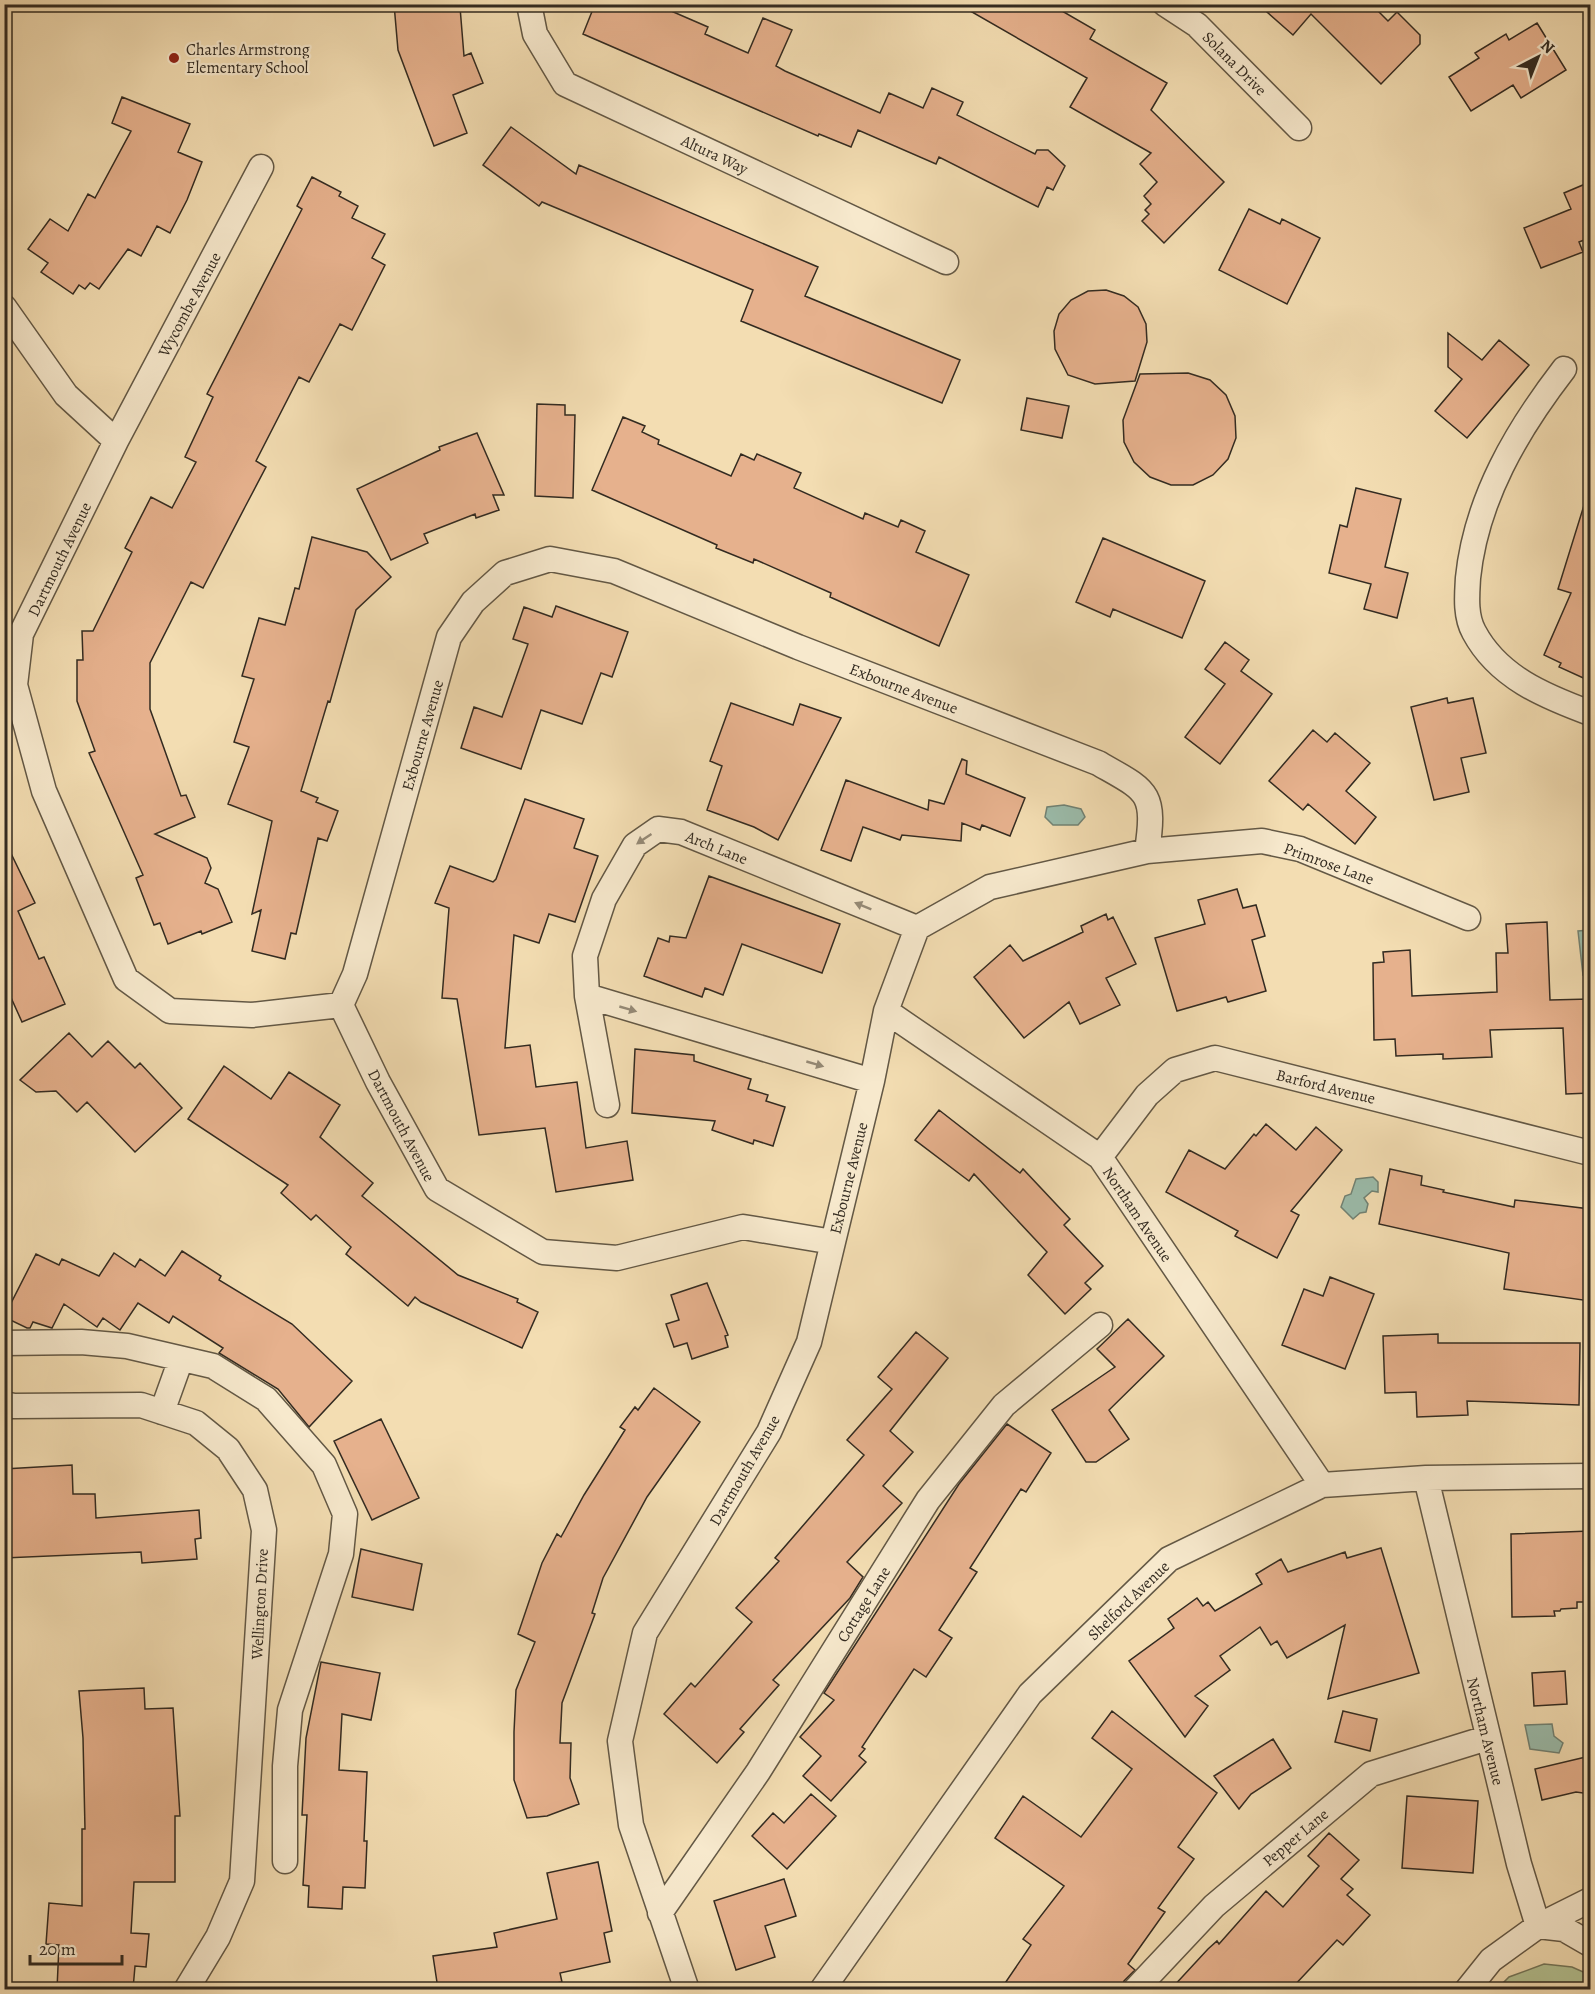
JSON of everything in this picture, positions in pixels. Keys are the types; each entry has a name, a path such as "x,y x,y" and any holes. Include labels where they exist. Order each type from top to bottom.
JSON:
{"street":[{"name":"Altura Way","path":"529,4 535,34 565,84 946,262"},
{"name":"Solana Drive","path":"1165,4 1197,25 1299,128"},
{"name":"Wycombe Avenue","path":"116,441 261,167"},
{"path":"4,307 66,395 116,441"},
{"path":"1564,369 1535,407 1502,463 1480,516 1469,570 1466,601 1473,630 1499,667 1545,696 1590,713"},
{"name":"Dartmouth Avenue","path":"116,441 21,634 15,685 44,791 126,979 170,1011 252,1015 341,1005 378,1082 436,1189 543,1252 617,1258 743,1227 832,1242 809,1342 769,1432 645,1633 620,1741 631,1825 660,1913 680,1988"},
{"name":"Exbourne Avenue","path":"341,1005 355,975 449,637 473,602 504,573 550,559 614,571 809,651 1098,763 1141,788 1153,814 1147,850"},
{"name":"Arch Lane","path":"607,1105 587,996 585,956 604,899 635,845 658,829 681,832 917,928"},
{"name":"Primrose Lane","path":"1147,850 1262,841 1291,847 1468,918"},
{"path":"917,928 990,887 1147,850"},
{"name":"Exbourne Avenue","path":"832,1242 872,1081 886,1011 917,928"},
{"path":"587,996 872,1081"},
{"name":"Northam Avenue","path":"886,1011 1100,1157 1322,1485"},
{"name":"Barford Avenue","path":"1100,1157 1147,1095 1174,1070 1215,1058 1590,1154"},
{"name":"Cottage Lane","path":"660,1913 758,1772 928,1500 1004,1405 1100,1325"},
{"path":"4,1343 81,1342 127,1346 213,1366 266,1399 324,1465 345,1514 341,1554 290,1710 285,1766 285,1861"},
{"path":"162,1412 181,1359"},
{"name":"Wellington Drive","path":"4,1404 14,1406 141,1405 196,1423 228,1449 255,1490 264,1530 242,1881 218,1937 186,1989"},
{"name":"Shelford Avenue","path":"822,1989 1030,1694 1169,1559 1322,1485 1426,1479 1590,1476"},
{"name":"Northam Avenue","path":"1426,1479 1518,1864 1538,1926"},
{"name":"Pepper Lane","path":"1136,1989 1214,1906 1371,1773 1487,1738"},
{"path":"1467,1989 1491,1960 1538,1926 1590,1900"},
{"path":"1538,1926 1564,1929 1590,1944"}],"green space":[{"path":"1544,1964 1572,1967 1590,1975 1590,1989 1497,1989 1509,1977"}],"shaded area":[{"path":"1064,805 1081,809 1085,817 1078,825 1053,825 1045,817 1047,807"},
{"path":"1590,930 1590,973 1583,975 1578,931"},
{"path":"1373,1177 1378,1182 1378,1192 1372,1191 1364,1198 1368,1204 1366,1212 1360,1213 1353,1219 1341,1207 1345,1196 1351,1194 1356,1179"},
{"path":"1552,1724 1554,1736 1563,1743 1559,1753 1530,1749 1525,1725"}],"building":[{"path":"394,4 437,4 438,8 460,7 464,56 471,53 483,83 453,95 467,133 434,146 398,50"},
{"path":"595,4 655,4 708,27 705,34 748,53 763,18 792,30 776,66 785,71 880,113 889,93 923,108 932,88 963,102 957,115 1035,154 1037,150 1048,150 1065,166 1053,190 1047,187 1038,207 939,157 936,164 858,130 851,147 819,134 818,136 583,34"},
{"path":"958,4 1050,4 1095,30 1090,39 1167,83 1151,110 1224,182 1164,243 1142,221 1149,214 1145,210 1151,204 1144,196 1157,182 1140,164 1151,153 1070,107 1087,78"},
{"path":"1258,4 1371,4 1388,21 1397,12 1420,35 1420,44 1381,84 1311,14 1293,35"},
{"path":"1537,23 1566,70 1521,98 1513,85 1471,111 1449,77 1479,58 1475,53 1506,34 1509,40"},
{"path":"122,97 190,124 178,152 202,162 187,200 170,233 157,226 141,256 128,249 99,289 90,283 85,289 79,285 73,294 41,272 48,263 28,249 50,219 68,231 88,194 95,198 131,131 112,123"},
{"path":"511,127 576,174 579,165 818,267 805,296 960,360 942,403 741,321 753,290 542,202 539,206 483,165"},
{"path":"312,177 341,192 339,196 358,206 352,218 385,234 372,258 385,265 352,330 340,324 309,382 299,377 256,461 266,467 203,588 191,582 150,663 150,709 181,796 186,795 195,817 155,834 207,858 211,868 205,883 218,889 232,922 168,944 160,923 154,925 136,878 143,875 89,753 95,751 77,701 77,660 83,660 82,631 93,631 132,552 125,548 151,497 172,508 196,462 185,457 213,397 207,394 302,209 297,206"},
{"path":"1590,182 1590,255 1584,240 1579,242 1583,252 1541,268 1524,228 1571,209 1564,193"},
{"path":"1249,209 1280,224 1282,219 1320,238 1287,304 1219,270"},
{"path":"1106,290 1124,296 1138,307 1146,324 1147,342 1135,381 1095,384 1068,375 1055,349 1054,331 1059,314 1071,300 1088,291"},
{"path":"1448,333 1482,360 1499,340 1529,365 1467,438 1435,411 1462,379 1448,367"},
{"path":"1188,373 1210,380 1226,395 1235,416 1236,438 1228,459 1213,475 1193,485 1171,485 1150,477 1134,462 1124,442 1123,420 1140,374"},
{"path":"1027,398 1069,406 1062,438 1021,430"},
{"path":"537,404 565,405 565,415 575,415 573,498 535,496"},
{"path":"623,417 645,426 642,432 659,440 658,444 731,476 741,454 754,460 757,454 801,473 794,488 863,519 865,513 898,527 901,520 925,531 916,552 969,575 939,646 830,597 831,593 754,559 753,563 716,548 717,545 592,490"},
{"path":"477,433 504,495 493,495 499,510 476,518 475,514 424,534 428,543 391,560 357,489 440,450 439,447"},
{"path":"1356,488 1401,499 1385,567 1408,573 1397,618 1364,609 1371,584 1329,573 1340,525 1347,527"},
{"path":"1585,502 1590,502 1590,681 1559,667 1561,663 1544,655 1571,593 1558,589"},
{"path":"312,537 367,552 391,577 356,610 330,702 328,701 301,791 318,798 316,802 338,811 327,841 318,838 296,934 291,933 285,959 252,951 261,910 252,914 272,821 228,804 249,747 234,742 254,679 242,676 259,618 285,625 295,588 299,589"},
{"path":"1103,538 1205,581 1182,638 1113,609 1110,617 1076,602"},
{"path":"556,606 628,632 612,677 601,673 582,724 541,710 521,769 461,748 474,707 502,717 528,644 513,639 524,607 552,617"},
{"path":"1225,642 1249,660 1241,671 1272,694 1220,764 1185,737 1225,684 1205,669"},
{"path":"1447,698 1448,703 1473,698 1486,753 1461,758 1469,792 1434,800 1411,707"},
{"path":"731,703 793,725 800,704 841,718 778,840 754,827 707,810 722,766 710,761"},
{"path":"1313,730 1327,742 1335,733 1370,763 1346,791 1376,817 1355,844 1308,804 1303,810 1269,781"},
{"path":"962,759 967,761 966,774 1025,798 1010,836 982,825 980,830 962,823 961,841 902,835 900,840 863,827 851,861 821,850 846,780 928,810 929,800 944,804"},
{"path":"525,799 584,819 574,848 598,856 575,922 549,914 539,943 514,935 505,1048 530,1045 536,1087 577,1082 586,1148 627,1141 633,1180 556,1192 545,1128 479,1135 457,999 442,998 449,908 435,903 450,866 493,882 496,879"},
{"path":"4,839 35,903 18,911 39,959 44,957 65,1004 22,1022 4,982"},
{"path":"709,876 840,924 822,973 742,944 723,995 705,988 702,997 644,976 658,938 669,942 670,936 686,938"},
{"path":"1237,889 1243,908 1256,905 1265,936 1252,940 1266,991 1228,1002 1226,997 1177,1011 1155,938 1205,924 1198,900"},
{"path":"1106,914 1108,920 1113,917 1136,964 1106,978 1120,1005 1080,1024 1069,1002 1024,1038 974,977 1010,945 1023,961 1083,932 1081,926"},
{"path":"1547,922 1550,1000 1590,999 1590,1093 1566,1094 1563,1028 1490,1030 1492,1057 1443,1059 1443,1054 1396,1056 1395,1039 1374,1040 1373,963 1384,962 1383,952 1410,950 1412,996 1497,992 1496,953 1508,953 1506,924"},
{"path":"69,1033 92,1057 108,1041 135,1068 140,1063 182,1108 135,1152 87,1102 77,1112 56,1091 36,1092 20,1080"},
{"path":"635,1049 694,1055 694,1061 751,1079 748,1089 768,1095 766,1101 785,1107 773,1146 754,1140 753,1144 712,1130 715,1121 632,1113"},
{"path":"224,1066 271,1099 289,1072 340,1105 320,1137 373,1183 362,1196 458,1275 518,1299 517,1302 538,1312 522,1348 421,1302 415,1297 408,1306 346,1254 351,1247 316,1215 311,1220 281,1193 288,1185 188,1119"},
{"path":"939,1110 1020,1173 1023,1169 1070,1219 1064,1225 1103,1266 1085,1283 1091,1289 1065,1314 1028,1275 1047,1252 974,1174 969,1181 915,1140"},
{"path":"1266,1124 1296,1150 1316,1127 1342,1150 1291,1211 1299,1215 1277,1258 1235,1236 1238,1231 1166,1192 1189,1150 1225,1169 1254,1134 1256,1136"},
{"path":"1390,1169 1422,1176 1421,1185 1444,1190 1443,1192 1514,1207 1515,1200 1590,1209 1590,1301 1504,1289 1509,1253 1379,1224"},
{"path":"182,1251 221,1276 219,1280 292,1324 352,1381 309,1427 278,1389 219,1353 223,1348 173,1316 169,1323 138,1303 120,1330 103,1318 97,1327 64,1304 52,1328 33,1322 30,1328 27,1328 4,1317 36,1254 59,1265 62,1259 99,1276 114,1253 135,1267 140,1259 165,1276"},
{"path":"1330,1277 1374,1294 1345,1369 1282,1345 1304,1289 1323,1296"},
{"path":"707,1283 728,1335 725,1336 728,1347 692,1359 687,1343 674,1347 666,1324 679,1320 671,1295"},
{"path":"1128,1319 1164,1356 1109,1410 1129,1439 1096,1462 1086,1462 1052,1410 1115,1367 1097,1349"},
{"path":"916,1332 948,1358 890,1431 913,1452 883,1486 902,1503 847,1562 863,1577 850,1598 773,1680 779,1685 740,1729 744,1732 717,1763 664,1714 691,1683 695,1687 752,1622 736,1608 779,1561 775,1558 864,1455 847,1440 892,1389 878,1377"},
{"path":"1438,1334 1438,1343 1580,1343 1579,1405 1467,1401 1468,1415 1417,1417 1416,1392 1385,1393 1383,1336"},
{"path":"654,1388 700,1422 647,1497 603,1578 592,1613 595,1614 562,1703 560,1743 571,1743 570,1778 579,1804 547,1816 527,1818 514,1780 514,1732 516,1690 535,1642 518,1634 542,1563 557,1534 561,1537 584,1495 625,1430 620,1427 635,1407 638,1410"},
{"path":"381,1419 419,1498 372,1520 334,1441"},
{"path":"1007,1424 1051,1453 1026,1492 1021,1489 970,1568 977,1572 939,1630 952,1638 926,1677 914,1669 862,1747 865,1749 859,1756 866,1762 831,1801 803,1776 821,1756 800,1737 834,1700 824,1693 959,1484"},
{"path":"72,1465 73,1494 95,1494 96,1518 199,1510 201,1538 195,1539 197,1559 142,1563 141,1552 4,1558 4,1469"},
{"path":"1590,1531 1590,1602 1577,1602 1577,1608 1554,1611 1555,1616 1512,1617 1511,1534"},
{"path":"1381,1548 1419,1673 1328,1699 1345,1625 1287,1658 1277,1641 1271,1645 1260,1627 1220,1656 1230,1670 1195,1696 1208,1706 1185,1737 1129,1661 1174,1628 1168,1619 1197,1598 1203,1606 1208,1602 1215,1611 1262,1584 1256,1574 1281,1559 1288,1572 1345,1552 1347,1558"},
{"path":"361,1549 422,1564 413,1610 352,1597"},
{"path":"321,1662 380,1673 371,1720 342,1714 339,1770 367,1772 364,1841 367,1841 365,1888 343,1887 342,1909 308,1907 309,1886 303,1885 307,1815 302,1815 306,1738"},
{"path":"1565,1671 1567,1704 1534,1706 1532,1673"},
{"path":"144,1688 145,1709 173,1708 180,1816 175,1816 175,1882 134,1882 131,1933 149,1934 146,1967 135,1966 133,1989 57,1989 59,1945 46,1944 49,1903 82,1906 82,1829 85,1829 83,1738 79,1691"},
{"path":"1112,1711 1217,1793 1178,1847 1194,1859 1158,1908 1165,1912 1128,1964 1135,1970 1124,1981 1121,1989 1001,1989 1031,1945 1023,1939 1064,1886 995,1838 1023,1796 1081,1837 1132,1769 1092,1738"},
{"path":"1343,1711 1377,1719 1370,1751 1335,1742"},
{"path":"1273,1739 1291,1768 1251,1794 1239,1809 1214,1776"},
{"path":"1590,1756 1590,1794 1576,1792 1542,1800 1535,1769"},
{"path":"811,1794 836,1816 787,1869 752,1836 773,1813 784,1823"},
{"path":"1407,1796 1478,1801 1473,1873 1402,1868"},
{"path":"1329,1833 1359,1860 1341,1879 1353,1889 1347,1895 1370,1915 1343,1945 1337,1940 1291,1989 1171,1989 1208,1949 1217,1941 1219,1944 1266,1891 1283,1907 1319,1866 1308,1856"},
{"path":"598,1862 612,1931 604,1933 610,1962 560,1973 562,1982 524,1989 438,1989 433,1956 497,1947 494,1933 557,1919 547,1873"},
{"path":"784,1879 796,1916 765,1926 775,1957 736,1970 714,1901"}],"place":[{"name":"Charles Armstrong Elementary School","path":"174,58"}]}
